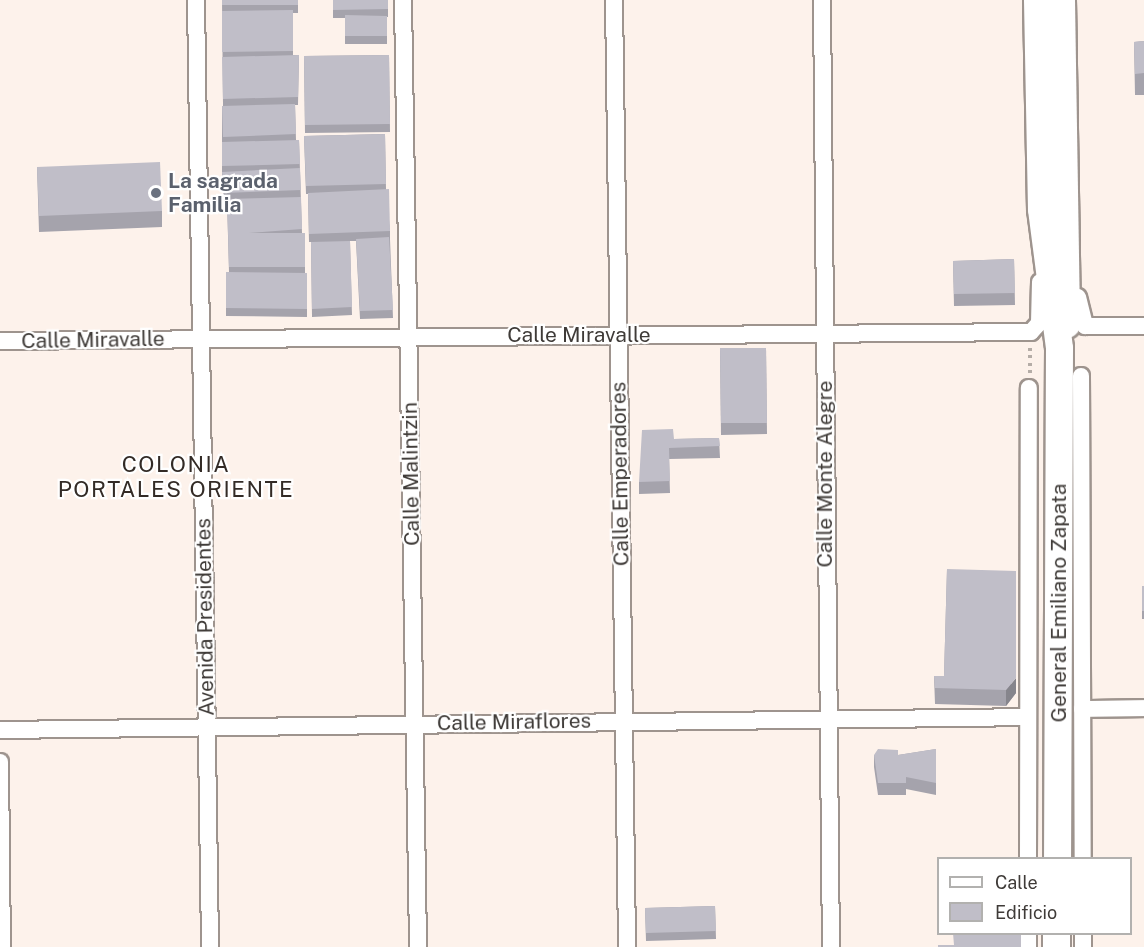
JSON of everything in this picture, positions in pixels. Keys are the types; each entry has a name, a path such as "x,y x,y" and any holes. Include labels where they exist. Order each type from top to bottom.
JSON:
{"main road":[{"name":"General Emiliano Zapata","path":"1037,0 1041,209 1059,348 1057,857"},
{"name":"General Emiliano Zapata","path":"1059,348 1068,318 1061,0"}],"street":[{"name":"Avenida Presidentes","path":"196,0 210,947"},
{"name":"Calle Malintzin","path":"403,0 418,947"},
{"name":"Calle Emperadores","path":"614,0 627,947"},
{"name":"Calle Monte Alegre","path":"822,0 826,719 831,947"},
{"path":"1030,332 1039,323 1041,209"},
{"path":"1068,262 1082,324 1144,326"},
{"name":"Calle Miravalle","path":"0,341 409,335 618,335 825,330 1030,332"},
{"path":"1081,376 1083,857"},
{"path":"1028,857 1029,388"},
{"path":"1082,709 1144,708"},
{"name":"Calle Miraflores","path":"0,730 206,723 413,724 1028,717"},
{"path":"0,762 2,947"}],"path":[{"path":"1029,388 1030,332"}],"building":[{"path":"222,0 298,0 298,5 222,5"},
{"path":"333,0 388,0 388,9 333,10"},
{"path":"293,10 293,51 222,52 222,11"},
{"path":"345,15 387,16 387,36 345,36"},
{"path":"1144,41 1144,73 1135,74 1134,42"},
{"path":"299,55 298,97 223,99 222,57"},
{"path":"389,55 390,124 305,125 304,56"},
{"path":"295,104 296,134 223,137 222,106"},
{"path":"385,134 386,184 306,186 304,136"},
{"path":"299,140 300,164 222,166 222,142"},
{"path":"160,162 162,211 39,216 37,167"},
{"path":"300,168 301,190 224,193 222,172"},
{"path":"389,189 390,231 309,234 308,193"},
{"path":"301,197 302,229 249,233 305,233 305,267 229,267 227,199"},
{"path":"389,237 393,310 360,311 356,239"},
{"path":"350,241 352,307 312,309 311,242"},
{"path":"1014,259 1015,293 954,294 953,261"},
{"path":"226,272 307,273 307,309 226,308"},
{"path":"720,348 766,348 767,423 721,423"},
{"path":"673,429 674,439 719,438 720,446 669,448 670,481 639,482 642,430"},
{"path":"947,569 1016,571 1016,678 1006,690 935,688 934,676 944,676"},
{"path":"1142,586 1144,586 1144,611 1142,611"},
{"path":"878,749 898,750 898,755 936,749 936,783 906,777 906,783 878,783 874,755"},
{"path":"715,906 716,931 646,933 645,908"},
{"path":"953,935 1021,935 1021,947 938,947 938,945 954,945"}],"place":[{"name":"La sagrada Familia","path":"156,193"}],"district":[{"name":"COLONIA PORTALES ORIENTE","path":"176,476"}]}
